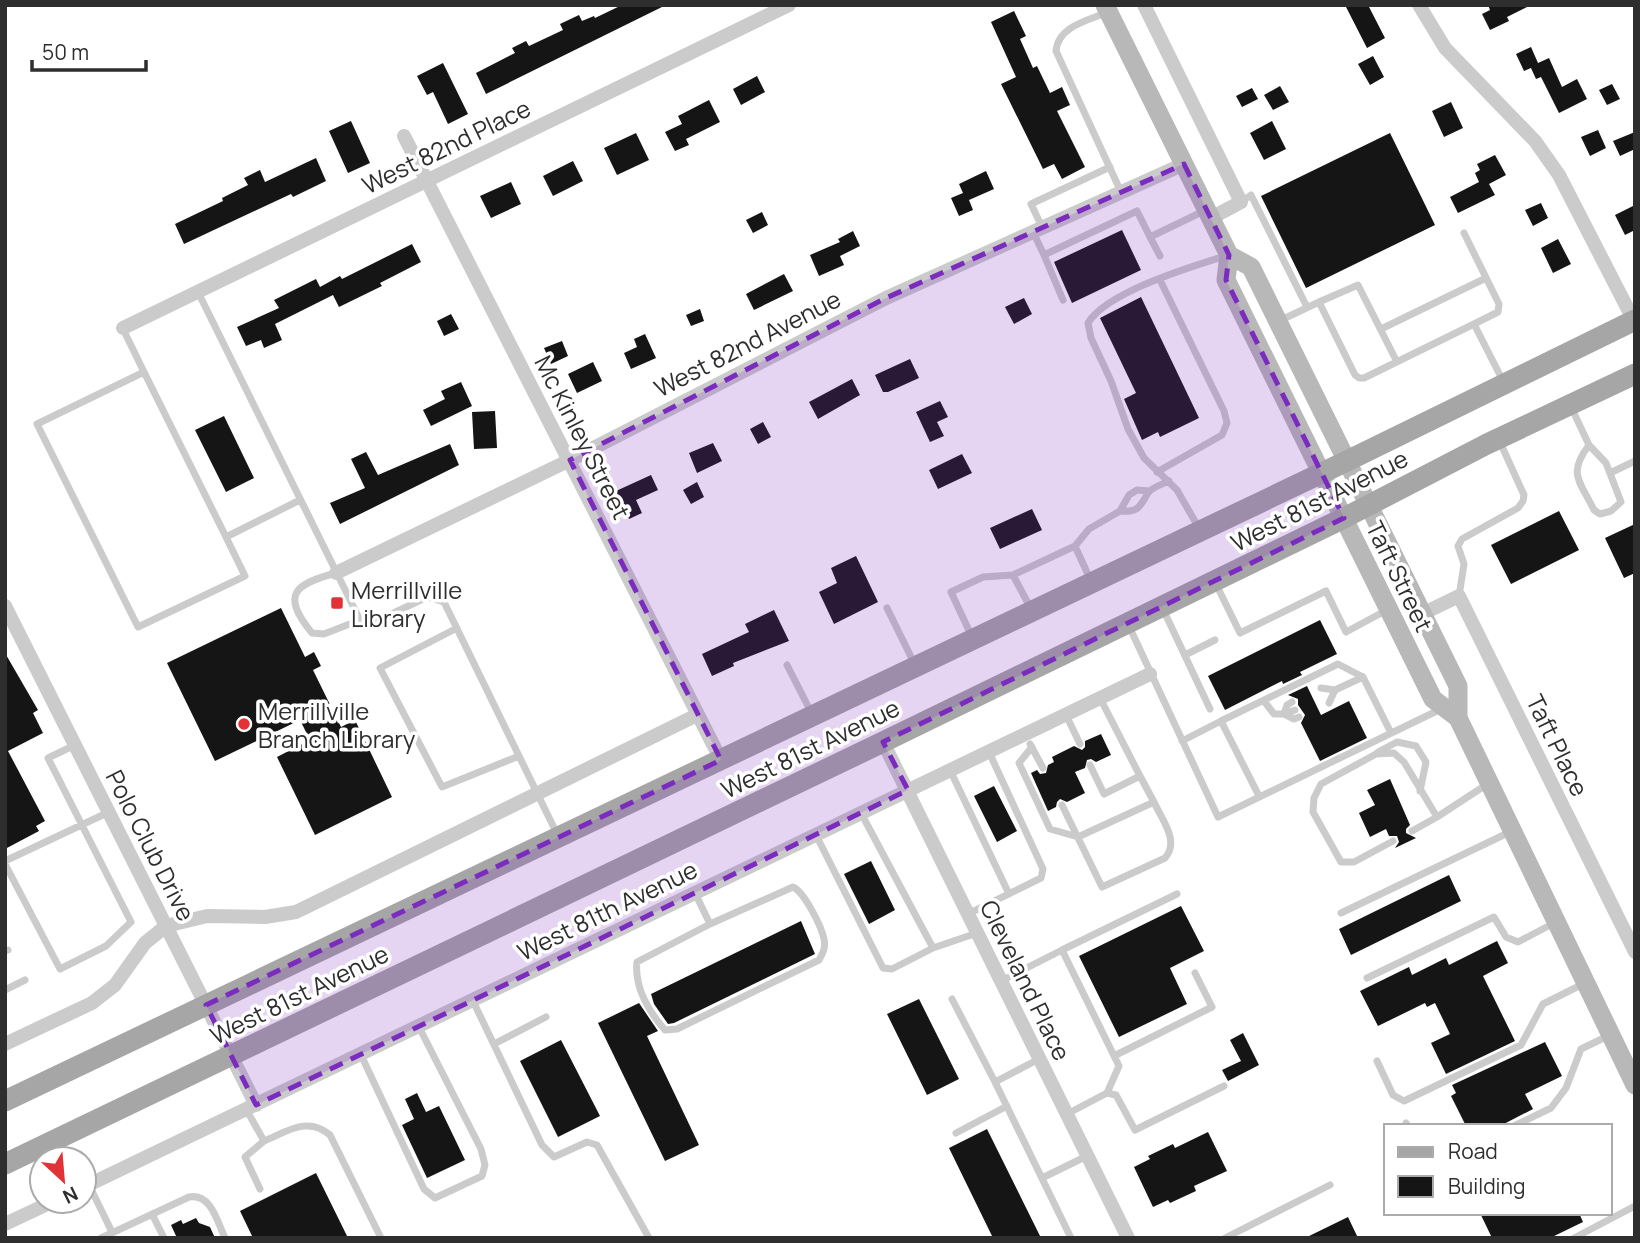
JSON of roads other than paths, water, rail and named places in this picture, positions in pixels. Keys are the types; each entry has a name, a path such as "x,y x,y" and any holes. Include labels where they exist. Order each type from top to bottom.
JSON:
{"main road":[{"name":"Taft Street","path":"1107,9 1229,255 1226,280 1388,609 1433,699 1450,713 1490,783 1610,1034 1633,1074"},
{"name":"Taft Street","path":"1229,255 1251,267 1458,686 1450,713"},
{"name":"West 81st Avenue","path":"5,1101 1322,473 1634,320"},
{"name":"West 81st Avenue","path":"5,1164 1127,624 1368,506 1499,438 1635,374"}],"street":[{"name":"West 82nd Place","path":"123,328 789,5"},
{"path":"1144,5 1241,202 1209,214"},
{"path":"1419,5 1445,48 1535,141 1559,175 1634,320"},
{"name":"Mc Kinley Street","path":"404,136 721,760"},
{"name":"West 82nd Avenue","path":"336,573 570,460 886,298 1184,164"},
{"path":"1422,614 1459,596"},
{"name":"Taft Place","path":"1459,596 1635,952"},
{"name":"Polo Club Drive","path":"5,606 206,1005 231,1056 251,1107"},
{"name":"West 81th Avenue","path":"98,1180 989,751 1028,740 1066,715 1150,674"},
{"path":"5,1044 92,1003 115,985 145,943 166,926 207,916 265,917 296,912 697,715"},
{"name":"Cleveland Place","path":"883,742 1128,1238"},
{"path":"5,1224 28,1213"}],"lane":[{"path":"1107,9 1063,33 1056,51 1121,192"},
{"path":"1063,300 1044,255 1031,204 1110,167"},
{"path":"1241,202 1251,195 1307,307"},
{"path":"1044,255 1138,211 1160,256"},
{"path":"1150,237 1209,214"},
{"path":"1319,302 1355,375 1364,378 1498,312 1499,308 1464,233"},
{"path":"1200,531 1177,490 1144,458 1128,429 1111,381 1091,338 1088,323 1095,312 1118,298 1190,267 1229,255"},
{"path":"1381,329 1486,278"},
{"path":"1157,281 1224,411 1227,424 1222,435 1157,472"},
{"path":"1277,323 1358,285 1397,362"},
{"path":"198,292 360,620"},
{"path":"1474,324 1504,384"},
{"path":"123,328 245,576 138,627 37,424 144,372"},
{"path":"1570,405 1589,445 1606,463 1621,502 1611,511 1600,514 1594,510 1576,469 1578,459 1589,445"},
{"path":"1459,596 1464,564 1458,546 1462,539 1518,508 1523,501 1524,495 1499,438"},
{"path":"1610,473 1635,461"},
{"path":"973,640 951,593 983,576 1013,575 1075,546 1089,529 1120,511 1129,495 1137,491 1149,491 1169,481"},
{"path":"1120,511 1128,512 1142,505 1149,491"},
{"path":"226,537 300,500"},
{"path":"1075,546 1092,583"},
{"path":"336,573 311,580 298,588 294,595 304,623 312,633 324,634 360,620 379,620 419,600 433,597 444,602 559,837"},
{"path":"1013,575 1032,611"},
{"path":"1215,581 1240,633 1325,591 1346,632 1388,609"},
{"path":"1162,607 1210,709"},
{"path":"887,608 916,666"},
{"path":"1127,624 1218,817 1391,733 1450,713"},
{"path":"457,628 380,668 442,787 519,756"},
{"path":"1185,655 1215,640"},
{"path":"1182,741 1338,664 1363,677 1391,733"},
{"path":"787,665 813,716"},
{"path":"1335,690 1325,695 1363,677"},
{"path":"1062,805 1102,887 1165,858 1172,850 1172,841 1154,802 1100,698"},
{"path":"1264,701 1274,714 1284,714 1294,719 1296,710 1287,705 1284,714"},
{"path":"1066,715 1080,744"},
{"path":"1221,721 1259,796"},
{"path":"1028,740 1019,763 1050,829 1078,837 1154,802"},
{"path":"1028,740 1043,768"},
{"path":"1392,841 1354,862 1341,862 1314,812 1314,798 1321,784 1397,742 1416,746 1426,762 1420,791"},
{"path":"75,745 48,758 81,825 131,922 106,946 60,969 5,863 81,825 108,812"},
{"path":"968,914 1041,878 1043,869 989,751"},
{"path":"1376,754 1394,752 1404,762 1437,817"},
{"path":"1090,765 1104,794 1140,776"},
{"path":"950,770 1009,894"},
{"path":"1412,831 1490,783"},
{"path":"860,813 933,948"},
{"path":"1341,913 1512,830"},
{"path":"815,835 883,968 892,969 933,948 978,933"},
{"path":"793,887 801,891 825,940 824,951 819,960 677,1029 665,1030 650,1012 636,979 637,962 710,924 793,887"},
{"path":"694,892 710,924"},
{"path":"1001,981 1177,894"},
{"path":"1367,978 1494,917 1506,937 1518,942 1556,922"},
{"path":"1062,950 1119,1066 1107,1093 1067,1114"},
{"path":"1114,1056 1212,1007 1195,973"},
{"path":"5,990 25,980"},
{"path":"1377,1060 1393,1095 1404,1101 1521,1045 1543,1004 1586,983"},
{"path":"952,999 1071,1238"},
{"path":"473,1001 542,1144 554,1157 587,1142 597,1145 649,1238"},
{"path":"494,1044 546,1017"},
{"path":"361,1055 424,1189 435,1198 482,1176 485,1165 481,1149 419,1027"},
{"path":"1518,1124 1551,1108 1566,1088 1581,1049 1610,1034"},
{"path":"995,1082 1040,1059"},
{"path":"1107,1093 1116,1095 1135,1130 1224,1086"},
{"path":"956,1133 1007,1105"},
{"path":"251,1107 264,1141"},
{"path":"260,1189 245,1157 264,1141 307,1124 319,1126 330,1135 381,1238"},
{"path":"1042,1178 1088,1156"},
{"path":"1226,1238 1330,1185"},
{"path":"101,1238 196,1196 207,1202 225,1238"},
{"path":"98,1206 112,1232"},
{"path":"1574,1238 1635,1206"},
{"path":"152,1214 164,1238"}],"place":[{"name":"Merrillville Library","path":"337,603"},
{"name":"Merrillville Branch Library","path":"244,724"}]}
